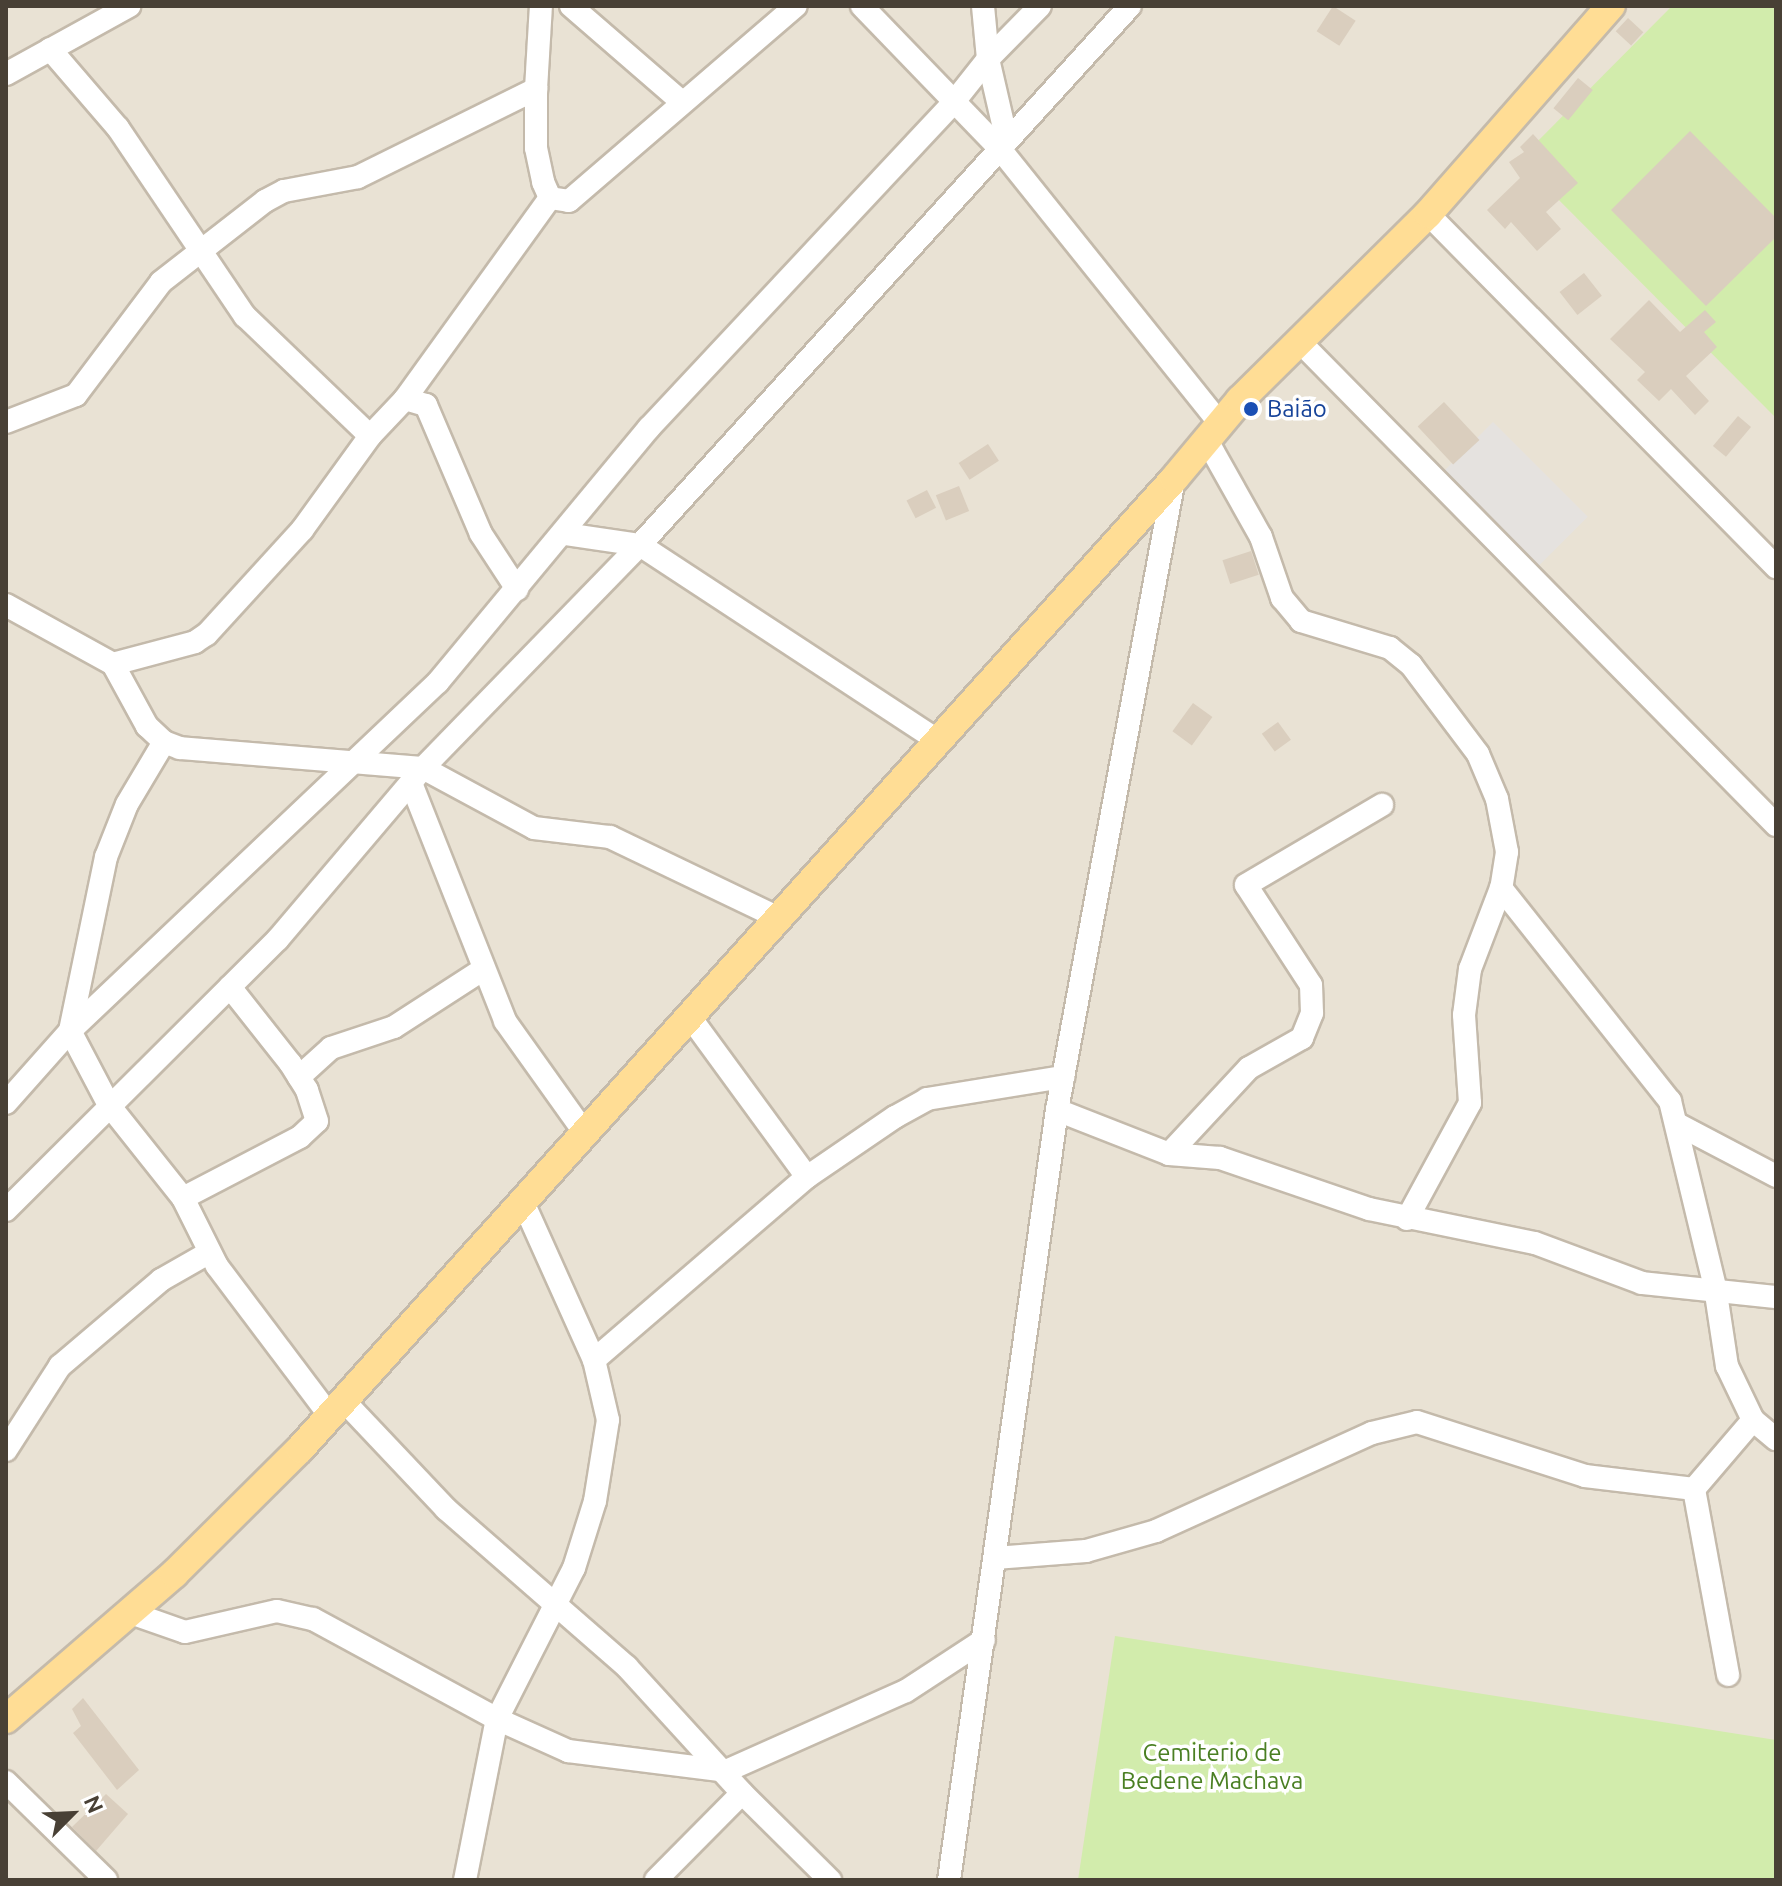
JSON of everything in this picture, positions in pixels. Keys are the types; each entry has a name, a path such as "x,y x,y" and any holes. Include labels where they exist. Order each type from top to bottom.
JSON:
{"main road":[{"path":"7,1714 131,1613 337,1408 1174,479 1213,431 1298,340 1428,214 1611,6"}],"street":[{"path":"541,6 536,148 550,198"},
{"path":"571,6 682,102"},
{"path":"550,198 569,201 581,193 796,6"},
{"path":"862,6 953,103 1003,145 1213,431 1261,537 1282,598 1301,621 1390,648 1437,698 1478,754 1497,799 1507,852 1501,888 1470,969 1464,1015 1470,1103 1407,1219"},
{"path":"983,6 988,59 1003,145"},
{"path":"6,1103 70,1031 438,682 565,534 649,428 1040,6"},
{"path":"6,1210 230,987 417,776 640,545 1130,6"},
{"path":"6,74 117,9"},
{"path":"50,49 118,128 245,316 370,436"},
{"path":"6,422 76,395 124,325 161,282 201,248 284,191 358,177 536,89"},
{"path":"113,664 195,642 207,634 302,530 370,436 405,399 550,198"},
{"path":"1428,214 1776,567"},
{"path":"1298,340 1776,825"},
{"path":"405,399 426,405 481,534 517,589"},
{"path":"949,1880 1057,1110 1174,479"},
{"path":"565,534 640,545 938,741"},
{"path":"6,605 113,664 147,726 164,742 180,748 357,762 417,776 534,828 610,837 779,918"},
{"path":"164,742 127,804 106,857 70,1031 109,1105 183,1198 210,1252 337,1408 554,1608 627,1667 726,1771 742,1793 830,1880"},
{"path":"417,776 482,970 522,1052 585,1133"},
{"path":"1169,1154 1249,1068 1302,1038 1312,1013 1311,985 1246,885 1382,805"},
{"path":"1501,888 1648,1071 1679,1125 1715,1287 1727,1366 1753,1420 1776,1439"},
{"path":"299,1077 331,1048 394,1027 482,970"},
{"path":"183,1198 300,1137 317,1121 299,1077 230,987"},
{"path":"690,1017 807,1177"},
{"path":"594,1360 807,1177 927,1099 1063,1077"},
{"path":"1057,1110 1169,1154 1220,1158 1407,1219 1535,1243 1642,1283 1715,1287 1776,1297"},
{"path":"1679,1125 1776,1176"},
{"path":"465,1880 497,1719 574,1568 595,1501 608,1420 594,1360 523,1202"},
{"path":"6,1450 60,1366 161,1280 210,1252"},
{"path":"1694,1489 1753,1420"},
{"path":"995,1558 1086,1551 1156,1531 1372,1433 1417,1422 1585,1476 1694,1489"},
{"path":"1694,1489 1728,1675"},
{"path":"131,1613 185,1632 277,1611 313,1619 497,1719 568,1751 726,1771 906,1691 984,1640"},
{"path":"6,1782 106,1880"},
{"path":"656,1880 742,1793"}],"shaded area":[{"path":"6,6 1776,6 1776,1880 6,1880"},
{"path":"1493,422 1588,517 1538,567 1443,472"}],"green space":[{"path":"1672,6 1776,6 1776,418 1519,160"},
{"name":"Cemiterio de Bedene Machava","path":"1115,1636 1776,1740 1776,1880 1078,1880"}],"building":[{"path":"1333,6 1356,21 1339,46 1317,31"},
{"path":"1628,18 1643,32 1631,45 1616,31"},
{"path":"1578,78 1593,90 1568,120 1553,108"},
{"path":"1690,131 1776,218 1776,237 1706,306 1611,210"},
{"path":"1533,134 1578,183 1546,212 1561,229 1537,251 1511,222 1505,229 1487,210 1520,178 1509,162 1524,152 1520,147"},
{"path":"1584,273 1602,296 1577,315 1560,292"},
{"path":"1649,300 1680,332 1705,310 1716,322 1704,332 1717,347 1686,376 1709,401 1695,415 1671,389 1659,401 1637,380 1645,372 1610,339"},
{"path":"1444,402 1479,440 1453,465 1418,427"},
{"path":"1738,416 1751,427 1726,457 1713,446"},
{"path":"988,444 999,461 970,480 959,463"},
{"path":"959,486 969,511 946,520 936,495"},
{"path":"927,490 936,508 916,518 907,500"},
{"path":"1251,551 1259,575 1230,584 1222,560"},
{"path":"1193,703 1212,717 1192,745 1172,731"},
{"path":"1278,722 1291,740 1275,752 1262,734"},
{"path":"83,1698 139,1770 117,1790 73,1733 81,1726 72,1709"},
{"path":"106,1794 128,1814 96,1851 72,1827"}],"place":[{"name":"Baião","path":"1251,409"}]}
